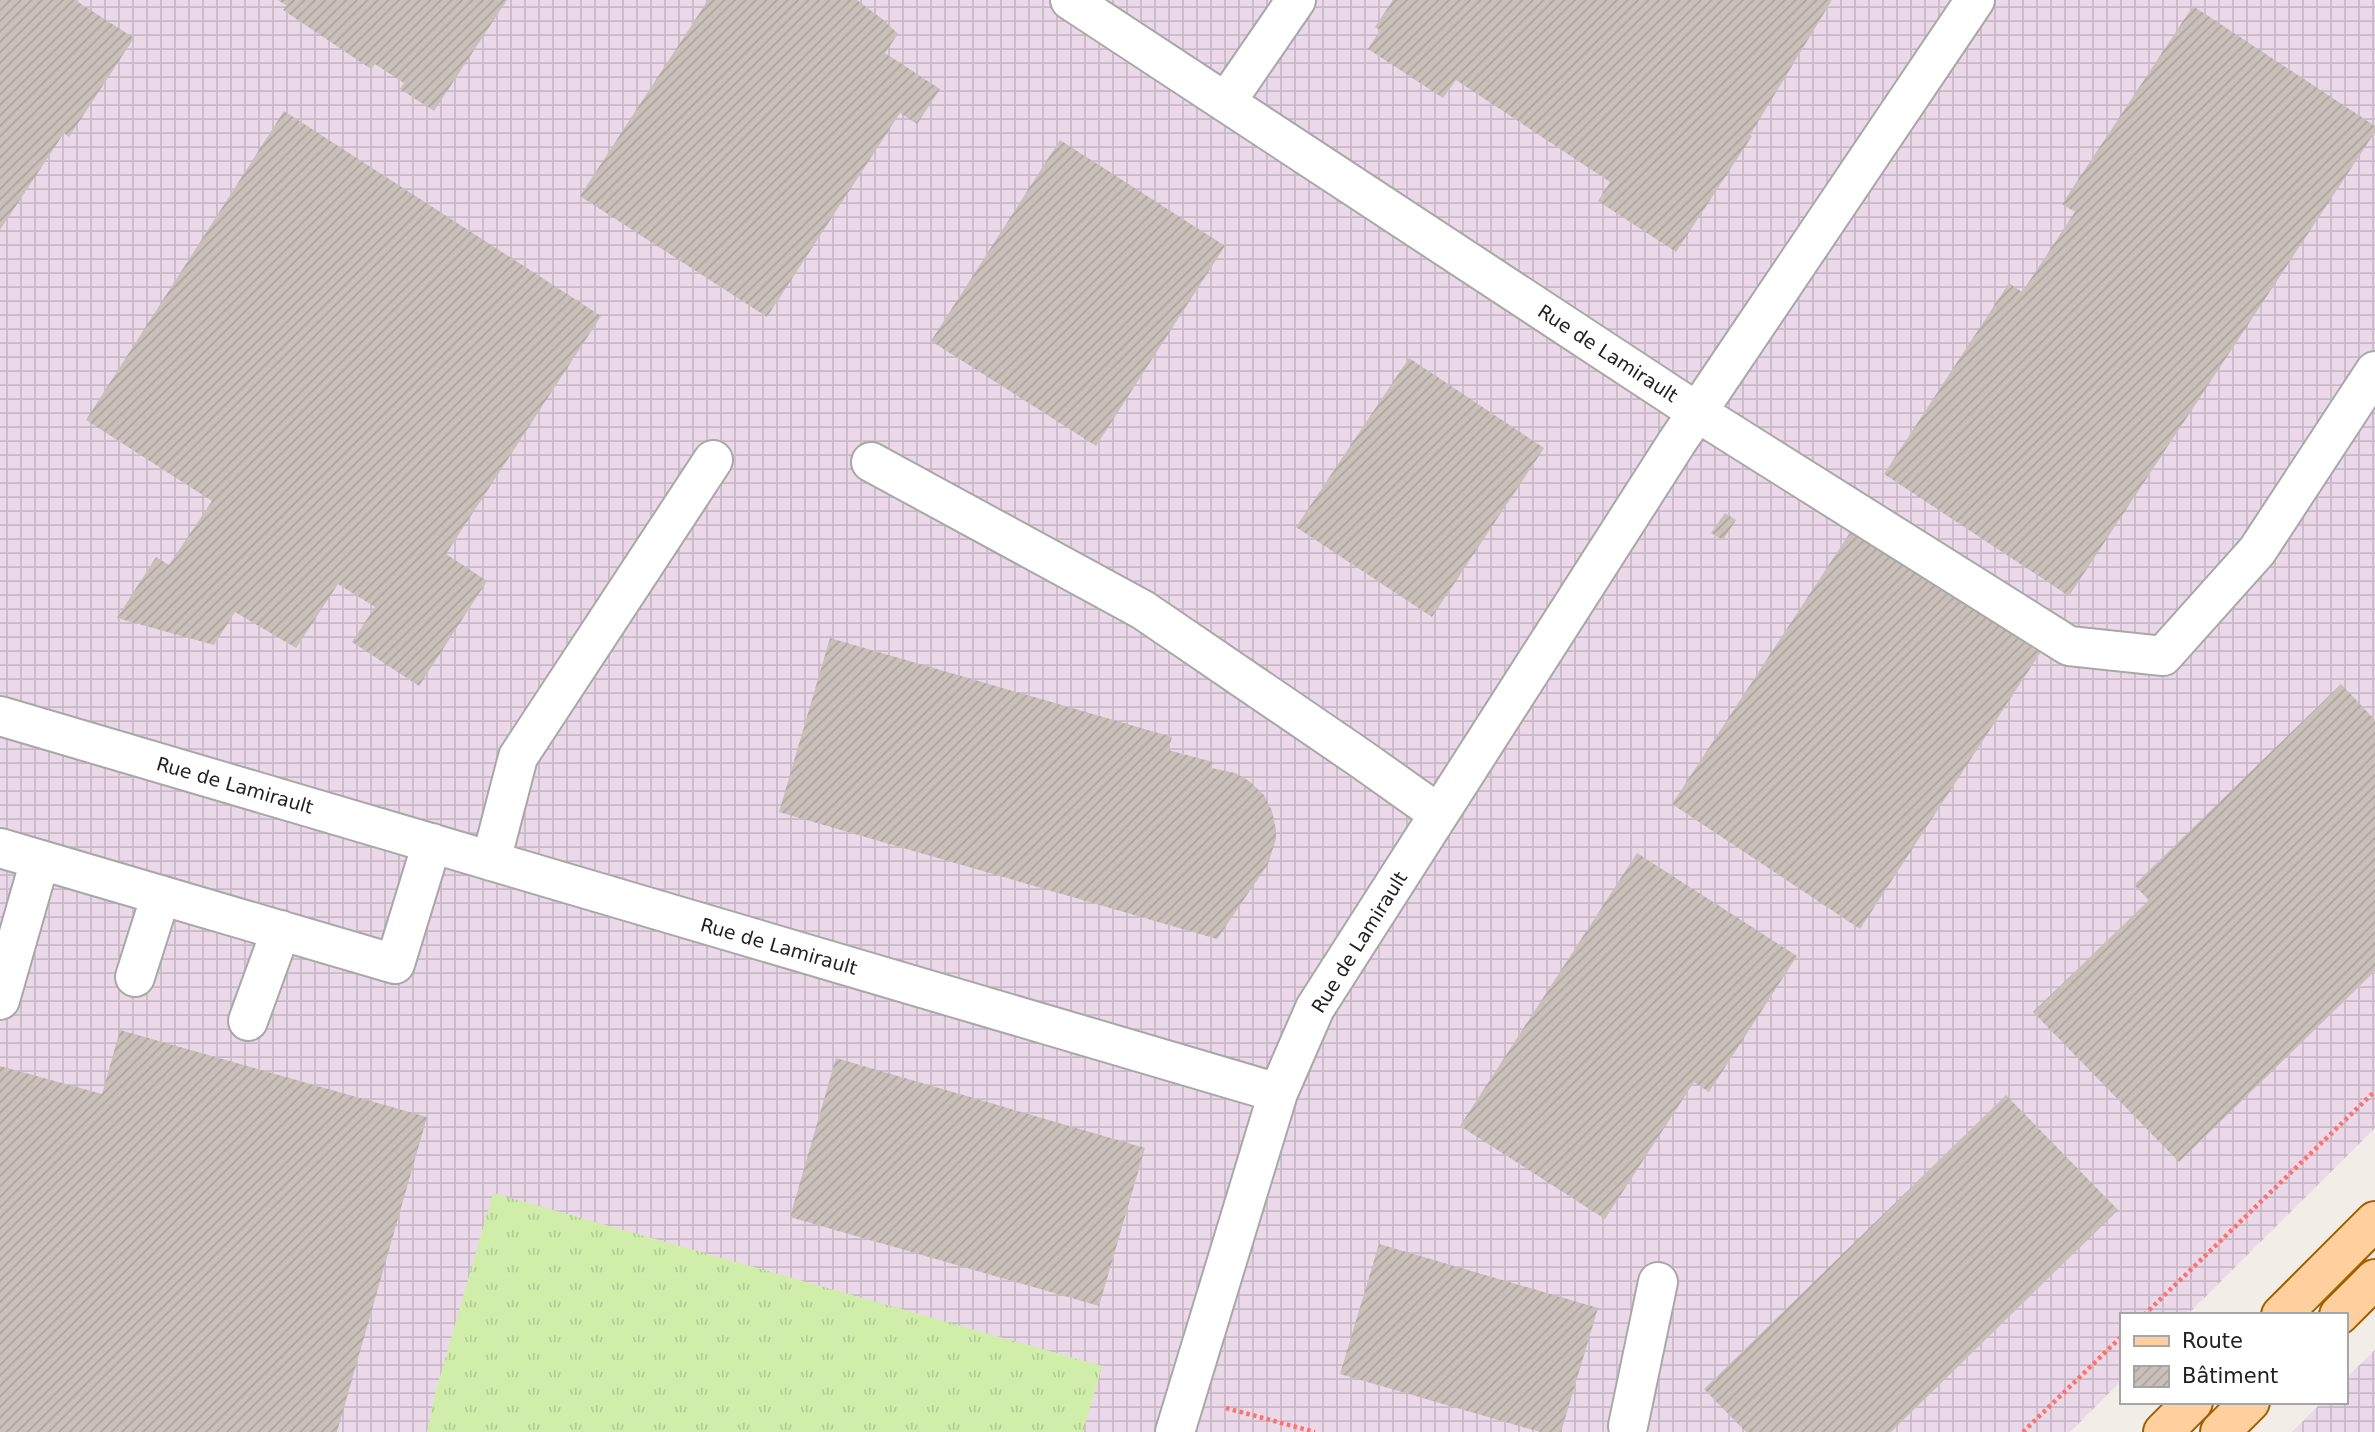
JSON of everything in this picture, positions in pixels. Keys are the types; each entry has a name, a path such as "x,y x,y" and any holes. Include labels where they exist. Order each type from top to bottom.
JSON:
{"main road":[{"path":"2283,1313 2375,1221"},
{"path":"2341,1313 2375,1279"},
{"path":"2162,1432 2191,1404"},
{"path":"2220,1432 2248,1404"}],"street":[{"name":"Rue de Lamirault","path":"0,716 1278,1093 1315,1008 1697,412 1070,0"},
{"path":"1226,102 1296,0"},
{"path":"1976,0 1697,412 2069,646 2163,656 2257,551 2375,371"},
{"path":"491,860 518,757 713,460"},
{"path":"871,462 1143,610 1439,814"},
{"path":"0,848 395,964 432,843"},
{"path":"0,1000 40,860"},
{"path":"135,977 161,895"},
{"path":"248,1021 281,930"},
{"path":"1180,1414 1278,1093"},
{"path":"1628,1426 1658,1282"}],"path":[{"path":"2146,1313 2375,1091"},
{"path":"2023,1432 2120,1338"},
{"path":"1180,1414 1315,1432"}],"shaded area":[{"path":"0,0 2375,0 2375,1128 2189,1313 2120,1313 2120,1382 2070,1432 0,1432"},
{"path":"2375,1350 2375,1432 2292,1432 2320,1404 2347,1404 2347,1377"}],"green space":[{"path":"493,1193 1102,1366 1083,1432 427,1432 435,1394"}],"building":[{"path":"0,0 75,0 134,38 69,137 64,133 0,230"},
{"path":"278,0 507,0 434,111 400,89 404,83 375,64 371,69 283,10 287,6"},
{"path":"708,0 857,0 898,34 885,53 940,89 917,124 900,113 767,317 580,196"},
{"path":"1393,0 1832,0 1750,135 1752,136 1676,252 1598,201 1610,182 1456,80 1443,98 1368,49 1380,30 1375,27"},
{"path":"2193,6 2375,126 2375,132 2069,596 1884,474 2009,283 2022,292 2075,212 2062,204"},
{"path":"284,111 601,316 446,554 487,581 419,686 352,642 375,607 338,584 296,648 235,612 214,645 117,618 156,557 169,565 212,501 86,420"},
{"path":"1060,140 1225,246 1096,446 931,341"},
{"path":"1409,358 1544,448 1432,617 1296,527"},
{"path":"1725,513 1736,520 1723,540 1711,533"},
{"path":"1853,528 2040,653 1860,929 1672,804"},
{"path":"830,638 1172,737 1168,750 1213,762 1211,768 1235,773 1264,795 1272,811 1276,830 1268,864 1217,939 779,812"},
{"path":"2341,684 2375,720 2375,971 2179,1162 2033,1012 2149,900 2134,885"},
{"path":"1637,853 1797,956 1709,1092 1694,1082 1605,1219 1460,1126"},
{"path":"120,1030 427,1117 337,1432 0,1432 0,1066 102,1094"},
{"path":"836,1058 1145,1148 1099,1306 790,1217"},
{"path":"2006,1095 2118,1210 1891,1432 1746,1432 1704,1389"},
{"path":"1379,1244 1598,1308 1561,1432 1540,1432 1340,1374"}]}
